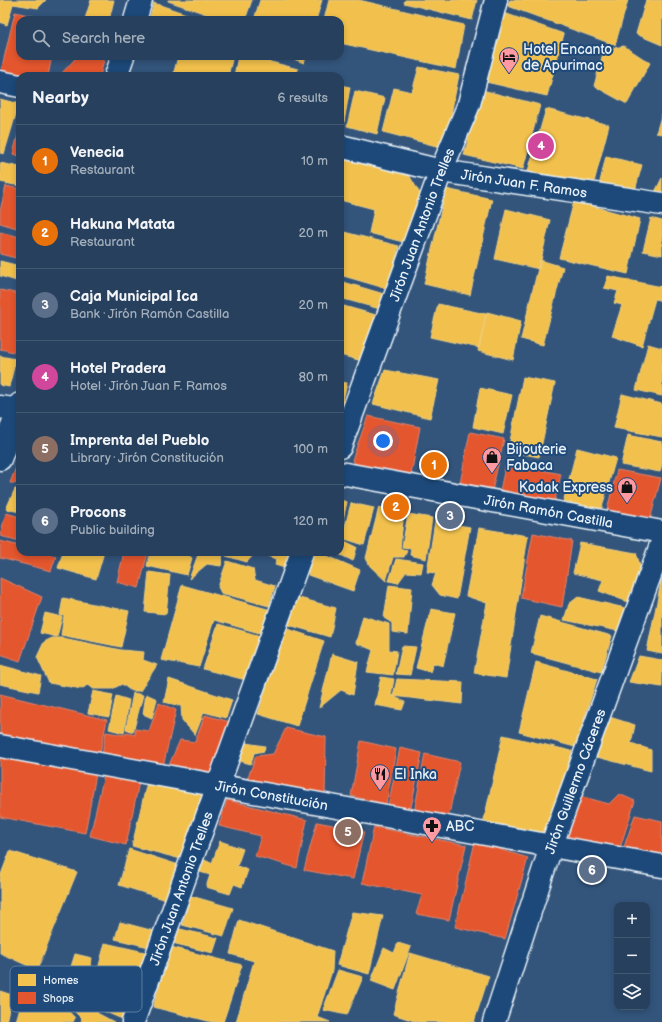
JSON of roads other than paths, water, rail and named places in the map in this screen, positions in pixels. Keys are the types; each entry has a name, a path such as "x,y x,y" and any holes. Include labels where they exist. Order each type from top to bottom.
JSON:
{"street":[{"path":"136,16 141,0"},
{"name":"Jirón Juan Antonio Trelles","path":"344,435 442,171 470,104 496,0"},
{"path":"117,72 122,60"},
{"path":"0,82 16,85"},
{"name":"Jirón Juan F. Ramos","path":"344,147 442,171 662,204"},
{"path":"0,459 15,408"},
{"name":"Jirón Ramón Castilla","path":"344,474 662,532"},
{"name":"Jirón Guillermo Cáceres","path":"494,1022 551,847 662,542"},
{"name":"Jirón Juan Antonio Trelles","path":"142,997 301,556"},
{"name":"Jirón Constitución","path":"0,746 218,787 662,866"},
{"name":"Jirón Juan Antonio Trelles","path":"133,1022 137,1012"}],"place":[{"name":"Hotel Encanto de Apurimac","path":"509,74"},
{"name":"Hotel Pradera","path":"541,146"},
{"name":"Venecia","path":"434,465"},
{"name":"Bijouterie Fabaca","path":"492,474"},
{"name":"Kodak Express","path":"627,504"},
{"name":"Hakuna Matata","path":"396,507"},
{"name":"Caja Municipal Ica","path":"450,516"},
{"name":"El Inka","path":"380,791"},
{"name":"Imprenta del Pueblo","path":"348,832"},
{"name":"ABC","path":"432,843"},
{"name":"Procons","path":"592,870"}]}
